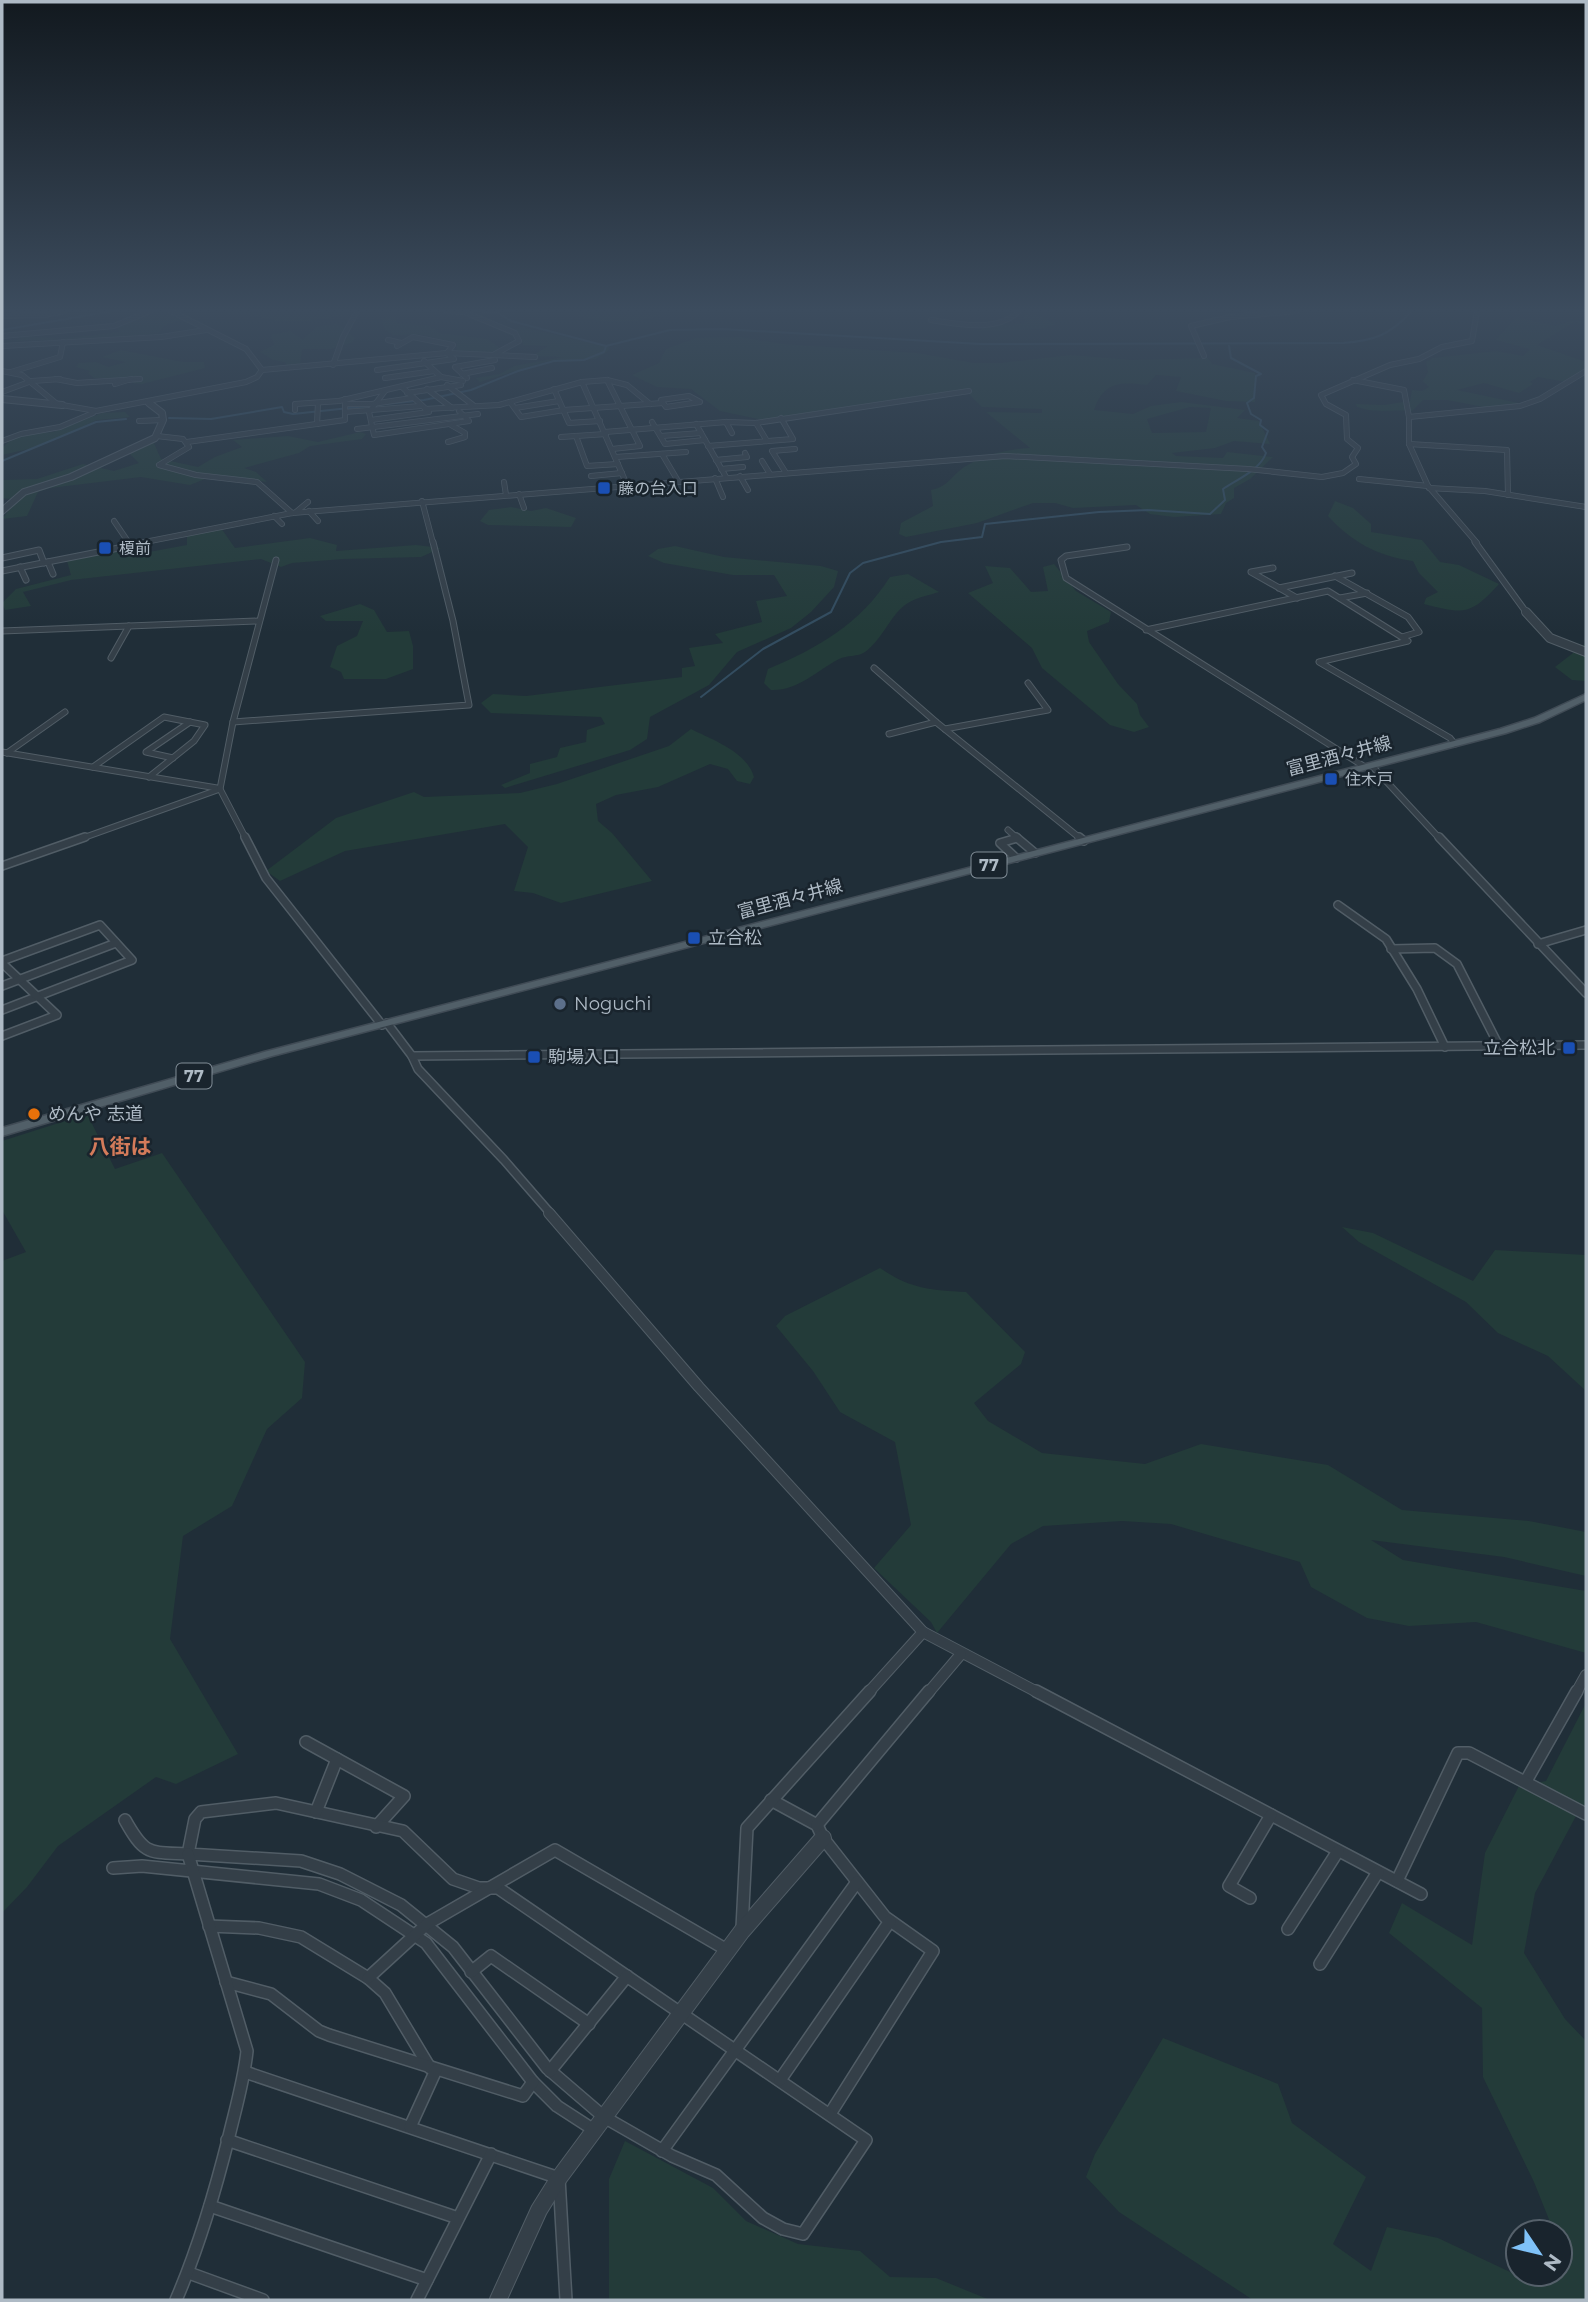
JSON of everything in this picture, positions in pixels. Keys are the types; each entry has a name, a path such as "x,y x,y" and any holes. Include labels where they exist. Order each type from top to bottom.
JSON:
{"main road":[{"name":"富里酒々井線","path":"2,1132 268,1054 1528,724 1586,697"}],"street":[{"path":"2,442 21,434 60,427 79,418"},
{"path":"317,418 317,424"},
{"path":"3,508 24,492 71,477 156,437 177,438 187,442 223,439 302,428 345,418"},
{"path":"379,418 371,420 374,435 452,425 469,421 466,418"},
{"path":"357,429 437,418"},
{"path":"441,418 465,433 464,437 448,442"},
{"path":"567,418 569,423 600,421 627,485"},
{"path":"612,449 640,446 627,418"},
{"path":"673,418 679,426"},
{"path":"561,437 726,422 756,423 779,418"},
{"path":"652,422 665,444 793,439 781,418"},
{"path":"2,571 294,512 1005,456 1332,476 1353,468 1356,464 1352,457 1358,448 1347,439 1346,418"},
{"path":"1409,418 1409,444 1428,487 1467,530 1526,612 1550,638 1586,652"},
{"path":"139,421 163,420 156,437"},
{"path":"726,422 732,433"},
{"path":"756,423 767,441"},
{"path":"696,425 726,477"},
{"path":"268,431 276,437"},
{"path":"661,436 701,433"},
{"path":"576,436 587,466 686,452"},
{"path":"156,437 165,443"},
{"path":"223,439 233,443"},
{"path":"187,442 189,447 185,452 159,465 196,475 257,482 294,512"},
{"path":"1409,444 1507,450 1508,495"},
{"path":"786,473 772,451 795,449"},
{"path":"716,460 747,457 745,453"},
{"path":"662,454 678,481"},
{"path":"98,462 117,461"},
{"path":"762,461 770,474"},
{"path":"721,469 743,467"},
{"path":"591,476 622,473"},
{"path":"740,476 748,490"},
{"path":"715,478 723,496"},
{"path":"1359,480 1508,495 1586,508"},
{"path":"504,482 506,495"},
{"path":"519,494 524,508"},
{"path":"233,722 469,705 453,621 422,501"},
{"path":"294,512 308,502"},
{"path":"309,511 318,521"},
{"path":"274,516 282,524"},
{"path":"114,521 130,545"},
{"path":"1127,547 1066,556 1061,560 1066,578 1368,766 1586,993"},
{"path":"2,558 39,551 54,574"},
{"path":"276,560 233,722 220,789 266,878 412,1056 418,1069 503,1160 699,1387 923,1632 1421,1894"},
{"path":"19,567 26,580"},
{"path":"1273,568 1251,572 1297,598"},
{"path":"1279,588 1352,573"},
{"path":"1335,576 1408,617 1419,632 1402,637"},
{"path":"1146,630 1328,591 1408,641 1319,662 1450,738 1455,744"},
{"path":"1339,598 1367,593"},
{"path":"2,631 260,621"},
{"path":"111,657 129,626"},
{"path":"874,668 936,722 1084,841"},
{"path":"945,729 1048,710 1028,683"},
{"path":"4,752 65,712"},
{"path":"93,767 164,717 205,725 194,741 149,777"},
{"path":"173,758 146,752 190,722"},
{"path":"889,734 936,722"},
{"path":"4,752 220,789"},
{"path":"2,866 220,789"},
{"path":"1008,830 1035,853"},
{"path":"1016,858 1000,843 1017,838"},
{"path":"1338,905 1386,939 1417,989 1445,1047"},
{"path":"2,1010 38,996 132,960 100,925 2,962 38,996 57,1015 2,1036"},
{"path":"1538,944 1586,930"},
{"path":"2,986 116,943"},
{"path":"1391,949 1435,948 1457,964 1499,1046"},
{"path":"412,1056 1586,1045"},
{"path":"742,1931 747,1828 923,1632"},
{"path":"498,2300 540,2210 559,2178 727,1950 961,1654"},
{"path":"1527,1781 1586,1675"},
{"path":"306,1742 404,1796 376,1827"},
{"path":"1397,1881 1458,1753 1469,1753 1586,1814"},
{"path":"316,1812 337,1759"},
{"path":"771,1800 820,1831 857,1882 890,1921 933,1951 831,2114"},
{"path":"125,1820 137,1842 150,1852 188,1856 301,1861 341,1874 401,1905 453,1947 550,2071 604,2117 662,2151 716,2175 763,2218 783,2229 803,2234 866,2140 498,1888 484,1889 454,1882 441,1870 421,1843 403,1831 276,1803 201,1812 195,1819 188,1856 247,2051 245,2072 210,2206 189,2273 176,2300"},
{"path":"1250,1898 1229,1886 1271,1815"},
{"path":"368,1978 427,1924 555,1850 727,1950"},
{"path":"1288,1929 1338,1850"},
{"path":"113,1868 142,1866 319,1884 361,1900 414,1934 438,1957 533,2082 557,2106 594,2130"},
{"path":"1320,1964 1378,1871"},
{"path":"662,2151 857,1882"},
{"path":"780,2080 890,1921"},
{"path":"209,1926 259,1928 302,1937 368,1978 385,1993 433,2069"},
{"path":"471,1972 491,1956 589,2024"},
{"path":"550,2071 627,1976"},
{"path":"226,1982 271,1994 319,2031 433,2069 523,2096 533,2082"},
{"path":"410,2127 433,2069"},
{"path":"245,2072 559,2178"},
{"path":"227,2140 458,2218"},
{"path":"417,2300 491,2154"},
{"path":"559,2178 566,2300"},
{"path":"210,2206 427,2280"},
{"path":"189,2273 263,2300"}],"green space":[{"path":"88,418 114,418 97,420 38,447 2,455 2,448 11,440 28,434 53,432"},
{"path":"994,418 1149,418 1147,419 1152,433 1206,432 1209,418 1259,421 1270,444 1234,441 1215,448 1172,453 1176,456 1223,458 1227,452 1273,457 1250,479 1234,488 1234,498 1226,503 1221,514 1174,517 1150,514 1136,505 1073,508 1055,503 1033,503 977,523 906,537 899,534 901,523 933,506 931,490 942,486 961,469 989,455 1030,448"},
{"path":"360,432 366,434 362,439 310,446 299,453 244,468 256,472 267,482 215,475 190,485 141,477 50,488 38,492 27,516 2,519 17,500 2,498 2,480 37,479 83,464 114,471 139,463 127,451 153,441 161,459 198,467 242,447 233,440 288,436 318,442"},
{"path":"1335,501 1353,508 1371,524 1371,532 1422,540 1440,562 1459,565 1499,584 1481,602 1466,610 1449,610 1424,604 1426,598 1438,592 1419,573 1413,561 1388,556 1346,533 1328,516"},
{"path":"511,507 531,511 546,508 576,518 571,527 488,525 480,521 489,510"},
{"path":"221,528 235,548 310,538 337,545 336,551 416,545 441,548 421,557 343,559 292,563 281,567 261,559 71,580 23,592 31,606 5,610 2,603 16,589 71,575 67,561 117,550 122,557 187,545 187,536"},
{"path":"675,546 724,557 821,566 838,571 834,587 811,612 791,628 737,652 709,685 650,717 647,739 630,750 505,788 501,785 530,773 530,764 557,757 560,748 586,742 587,730 605,724 601,717 491,713 481,703 493,694 526,696 682,677 682,668 695,666 689,648 723,643 715,634 762,622 756,601 787,596 774,575 733,575 664,563 648,556 658,549"},
{"path":"1054,564 1076,591 1111,612 1109,622 1087,631 1089,642 1118,684 1137,704 1140,715 1149,727 1134,732 1110,725 1042,668 1032,648 968,593 993,583 985,566 1010,568 1031,592 1048,591 1043,567"},
{"path":"908,574 939,592 915,599 902,607 865,652 839,659 790,687 771,690 764,683 768,669 836,633 865,608 890,577"},
{"path":"360,604 374,610 387,632 409,631 413,646 413,669 386,679 344,679 341,672 330,667 337,646 357,636 363,621 326,621 320,616"},
{"path":"1586,643 1586,681 1572,680 1555,667"},
{"path":"691,729 719,742 744,760 754,777 750,784 737,781 728,769 710,764 658,787 616,795 596,804 598,821 612,833 652,881 561,903 533,893 514,891 528,847 505,824 345,851 280,881 266,871 336,818 414,792 424,797 520,793 557,784 669,746"},
{"path":"87,1114 115,1169 162,1153 305,1362 302,1398 267,1429 232,1506 183,1536 170,1639 238,1754 176,1784 156,1777 58,1846 27,1887 2,1913 2,1261 26,1252 2,1210 2,1141"},
{"path":"1342,1227 1373,1233 1473,1281 1495,1250 1586,1255 1586,1391 1548,1356 1498,1333 1466,1302 1359,1242"},
{"path":"880,1268 921,1287 966,1292 1025,1352 1021,1364 974,1403 988,1421 1042,1453 1145,1464 1201,1444 1328,1465 1402,1510 1529,1521 1586,1532 1586,1576 1504,1557 1371,1540 1403,1560 1586,1591 1586,1653 1476,1622 1409,1626 1367,1618 1311,1587 1300,1562 1171,1524 1122,1521 1043,1526 1011,1544 937,1633 931,1622 874,1568 911,1525 895,1442 840,1412 813,1371 776,1326 785,1316"},
{"path":"1586,1703 1586,1817 1576,1816 1535,1893 1524,1953 1565,2019 1586,2041 1586,2300 1253,2300 1119,2212 1086,2177 1095,2154 1163,2038 1278,2084 1292,2123 1366,2177 1333,2244 1371,2271 1387,2227 1438,2238 1504,2269 1504,2288 1574,2288 1574,2218 1548,2218 1483,2077 1482,2008 1389,1933 1402,1903 1472,1945 1485,1853 1519,1786 1546,1781"},
{"path":"625,2141 713,2188 746,2221 798,2244 860,2251 890,2277 936,2278 990,2300 609,2300 609,2179"}],"waterway":[{"path":"187,418 214,418"},
{"path":"701,697 763,649 831,612 850,573 863,563 941,542 982,537 985,524 1099,512 1148,510 1210,514 1225,500 1223,489 1242,478 1263,459 1266,453 1262,447 1268,431 1260,425 1261,420 1258,418"},
{"path":"2,461 96,422 126,419"}],"place":[{"name":"藤の台入口","path":"604,488"},
{"name":"榎前","path":"105,548"},
{"name":"住木戸","path":"1331,779"},
{"name":"立合松","path":"694,938"},
{"name":"Noguchi","path":"560,1004"},
{"name":"立合松北","path":"1569,1048"},
{"name":"駒場入口","path":"534,1057"},
{"name":"めんや 志道","path":"34,1114"}],"district":[{"name":"八街は","path":"120,1147"}]}
